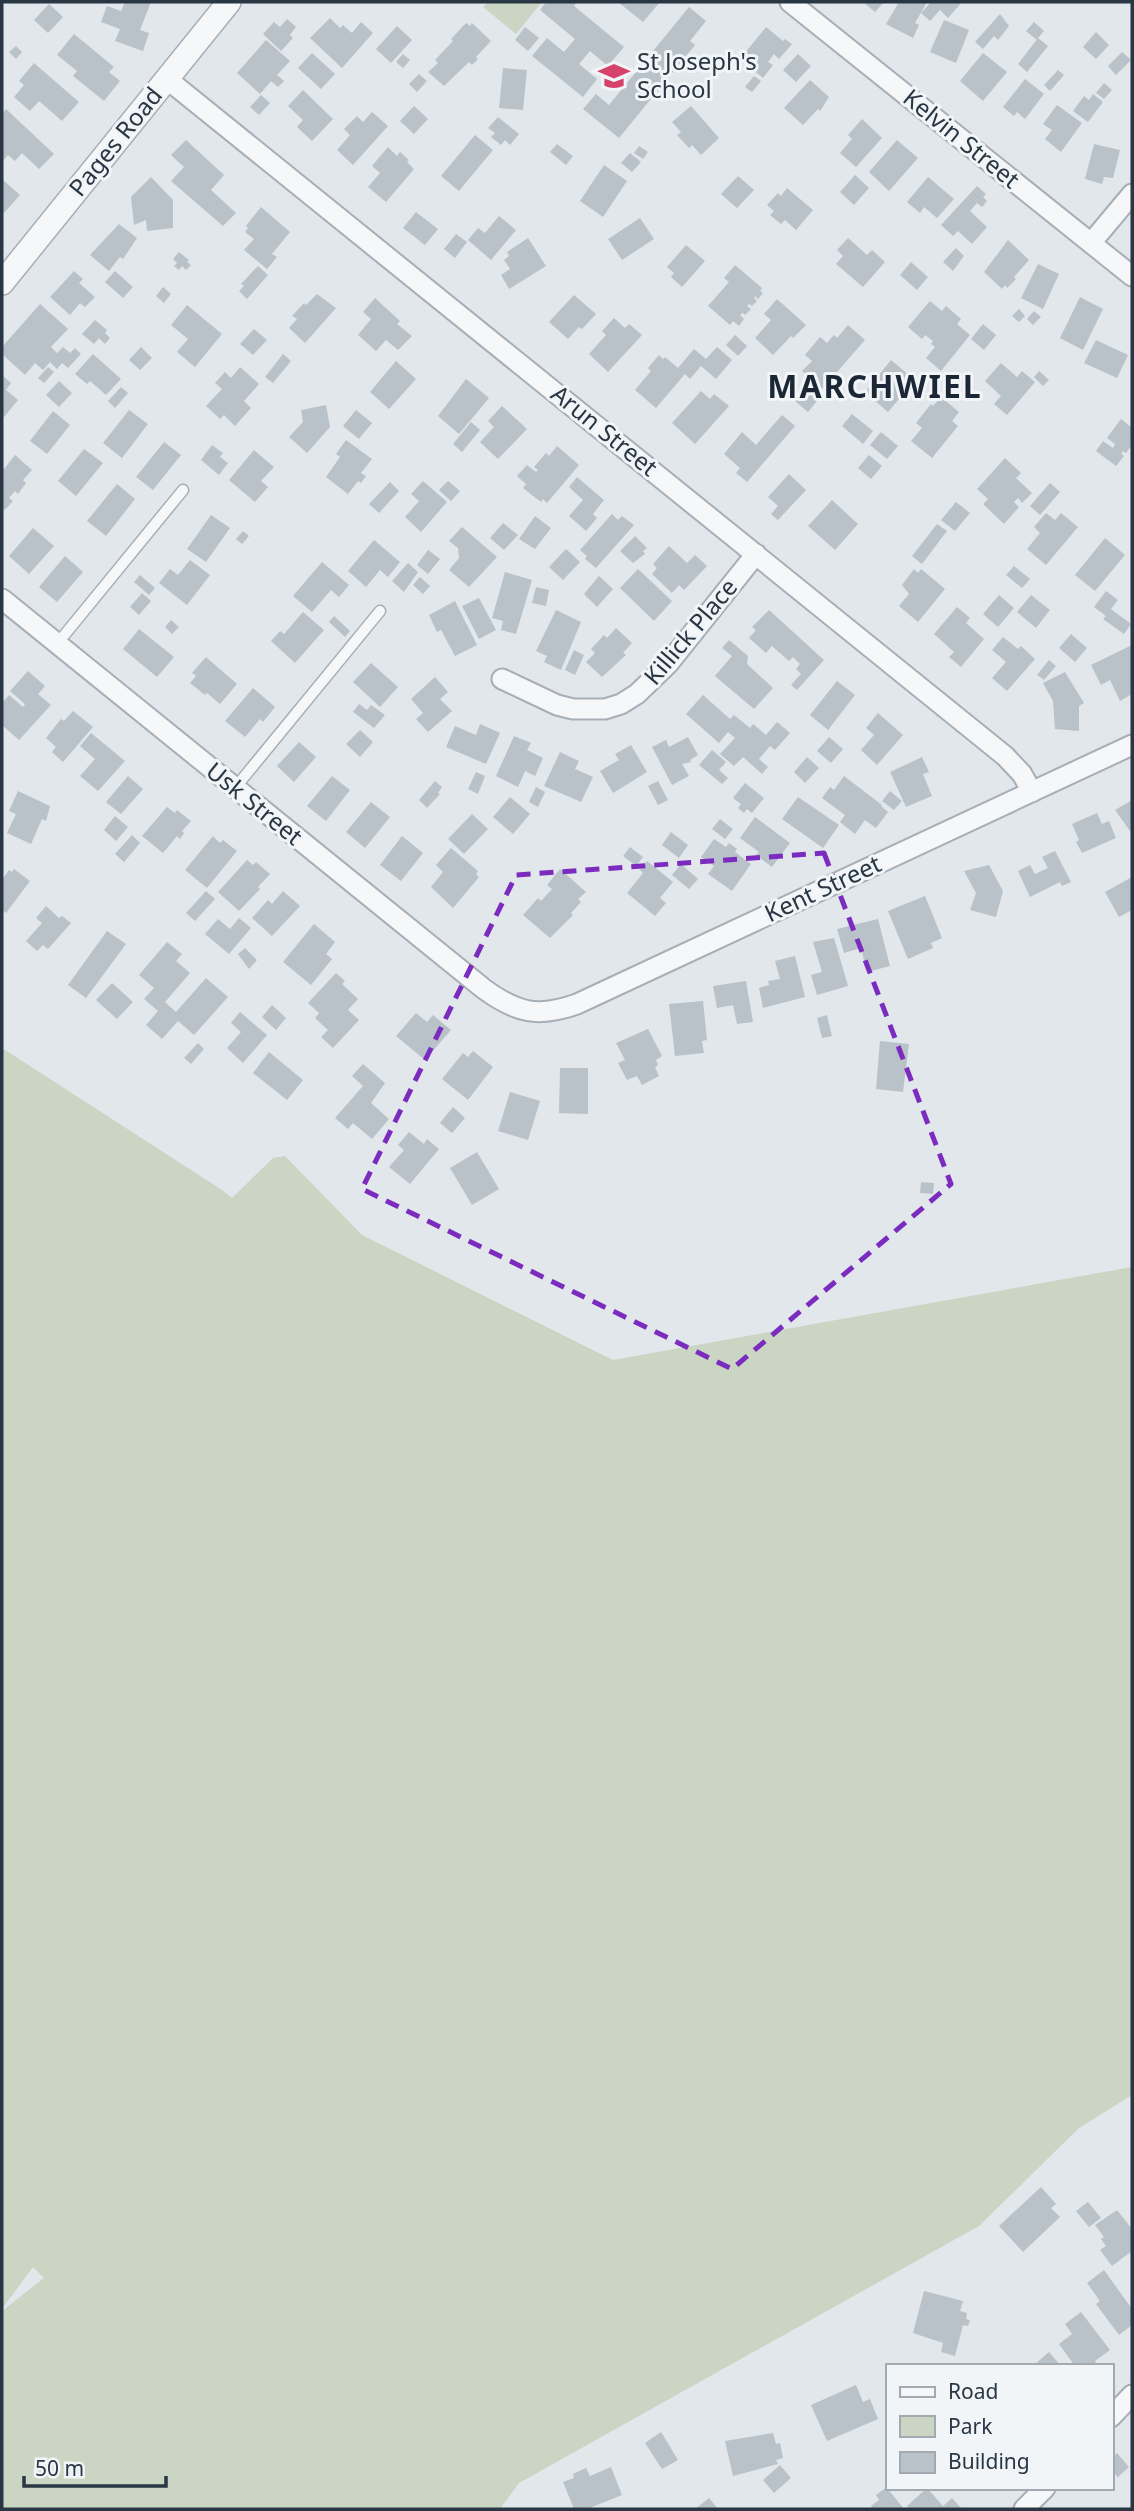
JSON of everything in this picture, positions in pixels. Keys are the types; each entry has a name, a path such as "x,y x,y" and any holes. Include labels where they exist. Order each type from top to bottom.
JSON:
{"street":[{"name":"Pages Road","path":"2,283 229,2"},
{"name":"Kelvin Street","path":"790,2 1132,276"},
{"name":"Arun Street","path":"167,79 1005,755 1022,774 1031,792"},
{"path":"1091,243 1132,194"},
{"name":"Killick Place","path":"502,679 557,705 573,709 589,710 621,704 637,694 668,664 756,554"},
{"name":"Usk Street","path":"2,599 466,975 509,1005"},
{"name":"Kent Street","path":"509,1005 539,1013 577,1004 1132,745"},
{"path":"1113,2415 1132,2395"},
{"path":"1027,2508 1043,2490"}],"lane":[{"path":"57,644 183,490"},
{"path":"235,789 380,611"}],"highlighted area":[{"path":"824,853 951,1184 732,1369 362,1189 516,875"}],"green space":[{"path":"488,2 542,2 516,34 483,7"},
{"path":"2,1048 232,1198 273,1158 285,1156 362,1235 613,1360 1132,1267 1132,2095 1079,2128 979,2226 519,2483 500,2509 2,2509 2,2311 44,2278 33,2267 2,2309"}],"building":[{"path":"125,2 151,2 140,30 149,33 143,51 115,41 120,29 101,22 107,6 121,11"},
{"path":"546,2 577,2 574,6 624,47 608,66 590,51 579,64 597,79 583,97 532,56 547,38 564,52 575,39 540,10"},
{"path":"618,2 660,2 643,22"},
{"path":"863,2 884,2 875,12"},
{"path":"899,2 927,2 915,23 919,25 913,38 886,24"},
{"path":"931,2 962,2 948,18 940,10 930,21 921,13"},
{"path":"49,4 63,17 48,33 34,20"},
{"path":"689,7 706,21 690,41 695,45 619,138 583,109 596,94 609,105"},
{"path":"1000,14 1009,26 998,40 994,36 983,49 975,42"},
{"path":"330,18 340,28 343,25 352,33 361,22 373,33 342,68 310,38"},
{"path":"287,19 296,27 290,35 293,38 281,51 263,34 274,22 280,27"},
{"path":"944,20 969,30 956,63 930,52"},
{"path":"1034,22 1044,31 1038,38 1048,46 1027,72 1018,64 1037,40 1026,31"},
{"path":"466,23 470,26 472,23 491,41 472,65 469,62 444,86 428,72 438,63 435,60"},
{"path":"397,26 412,40 391,63 376,49"},
{"path":"525,27 539,38 528,51 515,40"},
{"path":"766,27 783,41 785,39 792,44 779,59 774,54 768,62 773,65 763,78 740,59"},
{"path":"1096,32 1109,45 1096,59 1083,47"},
{"path":"74,34 114,67 109,72 120,81 104,101 73,76 77,71 57,55"},
{"path":"266,40 290,61 277,75 284,81 278,87 271,81 260,94 237,73"},
{"path":"16,46 22,52 16,59 9,52"},
{"path":"1122,52 1131,60 1116,75 1108,66"},
{"path":"312,53 335,74 321,89 298,68"},
{"path":"983,53 1007,72 983,101 960,81"},
{"path":"403,54 410,60 403,68 396,62"},
{"path":"798,54 811,66 796,82 783,70"},
{"path":"34,63 79,102 62,121 39,101 30,111 14,97 24,85 19,81"},
{"path":"503,68 527,70 523,110 499,108"},
{"path":"1058,70 1064,75 1050,91 1044,85"},
{"path":"419,74 427,81 417,92 409,84"},
{"path":"754,76 761,81 752,92 745,87"},
{"path":"1025,79 1044,94 1025,119 1017,112 1014,116 1003,107"},
{"path":"810,80 829,97 820,111 818,109 803,125 784,108"},
{"path":"1104,83 1112,90 1104,99 1096,93"},
{"path":"303,90 333,119 312,141 297,127 303,120 288,106"},
{"path":"1093,94 1103,102 1088,122 1073,111 1084,96 1089,100"},
{"path":"261,95 270,103 259,115 250,107"},
{"path":"1057,105 1082,123 1061,152 1045,139 1052,130 1043,124"},
{"path":"414,106 428,119 414,134 400,121"},
{"path":"691,106 719,138 701,155 692,145 689,148 677,135 681,132 672,122"},
{"path":"6,109 54,154 39,169 22,153 15,161 8,155 2,162 2,114"},
{"path":"372,112 388,126 353,165 337,150 350,135 344,129 357,116 363,122"},
{"path":"498,117 519,134 510,145 505,140 501,145 491,137 495,133 488,128"},
{"path":"862,119 882,138 856,167 840,153 852,139 848,135"},
{"path":"475,135 493,150 459,191 441,176"},
{"path":"186,140 224,175 211,190 236,213 223,226 171,181 184,167 171,155"},
{"path":"897,140 918,158 889,191 869,172"},
{"path":"557,144 573,156 566,165 550,152"},
{"path":"1094,144 1120,150 1113,178 1104,177 1102,184 1085,179"},
{"path":"639,146 648,152 643,159 634,153"},
{"path":"388,147 397,156 400,152 414,169 386,202 368,187 380,173 372,166"},
{"path":"630,153 641,162 632,172 621,163"},
{"path":"604,165 627,181 603,217 580,201"},
{"path":"855,175 869,188 854,205 840,192"},
{"path":"738,176 754,190 737,208 721,194"},
{"path":"151,177 173,200 173,228 147,231 146,220 134,225 131,197"},
{"path":"928,177 954,199 937,218 924,207 920,213 907,202"},
{"path":"2,179 20,195 4,213 2,212"},
{"path":"977,186 986,194 983,197 987,201 982,207 977,203 970,211 987,227 972,244 958,231 953,236 941,225"},
{"path":"787,188 813,210 796,230 785,220 781,224 770,215 774,211 767,205 778,193 781,196"},
{"path":"261,207 290,232 272,254 277,257 267,269 244,250 254,239 245,232 248,228 246,226"},
{"path":"416,212 438,229 425,245 403,228"},
{"path":"499,216 516,230 491,260 468,240 478,228 485,233"},
{"path":"640,218 654,239 622,260 608,239"},
{"path":"119,224 137,238 123,259 120,257 109,271 90,255"},
{"path":"456,234 467,242 455,258 444,249"},
{"path":"528,238 546,266 509,289 501,275 510,269 504,260 509,256 507,252"},
{"path":"848,238 867,255 872,250 885,262 863,287 836,264 843,256 837,250"},
{"path":"1008,240 1029,260 1014,277 1016,279 1002,289 984,272"},
{"path":"686,245 705,261 682,287 671,277 674,273 667,267"},
{"path":"956,248 964,256 953,271 943,262"},
{"path":"179,252 191,265 186,270 182,266 179,270 174,266 177,263 173,259"},
{"path":"911,262 928,277 917,290 900,275"},
{"path":"1038,264 1059,274 1043,309 1021,298"},
{"path":"735,265 762,288 760,291 763,293 758,299 755,296 757,301 752,306 747,306 751,309 745,315 740,315 744,319 739,326 733,321 730,325 708,306 729,282 724,278"},
{"path":"258,266 268,275 247,299 239,291 244,286 241,284"},
{"path":"74,271 83,279 79,283 95,297 85,307 80,303 70,315 50,297"},
{"path":"115,271 133,287 123,298 105,282"},
{"path":"163,287 171,294 164,303 156,296"},
{"path":"317,294 336,308 305,343 289,328 297,319 292,316"},
{"path":"574,295 596,314 568,339 549,322"},
{"path":"1080,297 1103,309 1083,350 1060,338"},
{"path":"375,298 400,321 397,324 412,336 398,350 386,340 376,351 358,335 371,319 363,312"},
{"path":"777,299 806,325 773,355 755,338 771,320 764,314"},
{"path":"930,301 942,311 946,306 961,319 957,324 970,335 941,371 926,358 935,347 931,344 933,341 925,335 922,339 908,327"},
{"path":"40,304 68,329 51,347 57,353 63,347 70,353 75,348 81,354 68,368 62,363 57,369 50,362 43,370 35,363 25,375 2,354 2,347"},
{"path":"187,305 222,334 195,367 177,352 188,339 171,325"},
{"path":"1019,309 1025,316 1019,322 1012,316"},
{"path":"1034,311 1041,317 1033,325 1027,319"},
{"path":"614,318 625,328 629,324 642,335 608,372 589,354 606,335 602,331"},
{"path":"95,320 107,330 105,333 110,338 105,344 99,338 94,344 82,334"},
{"path":"983,324 996,335 984,350 971,339"},
{"path":"848,325 865,340 822,389 802,371 812,361 805,355 820,337 827,343 834,335 837,338"},
{"path":"254,329 267,340 253,355 240,344"},
{"path":"735,335 747,346 738,356 726,345"},
{"path":"1096,340 1128,355 1117,378 1084,363"},
{"path":"141,347 152,358 140,370 129,360"},
{"path":"717,347 732,360 716,379 701,366 690,379 685,374 656,408 635,390 651,371 648,368 659,355 678,368 694,349 706,359"},
{"path":"93,354 121,379 106,395 90,381 87,384 75,374"},
{"path":"283,354 291,361 273,383 265,377"},
{"path":"891,360 915,380 888,412 865,392"},
{"path":"396,361 416,379 389,409 370,392"},
{"path":"1001,363 1017,377 1022,371 1035,382 1007,415 994,404 1001,396 985,381"},
{"path":"48,367 54,372 44,383 38,378"},
{"path":"240,367 259,384 244,401 251,408 235,426 224,415 220,419 206,406 222,389 215,383 225,372 231,378"},
{"path":"1039,371 1049,380 1043,386 1034,377"},
{"path":"2,375 11,383 6,390 18,400 4,417 2,416"},
{"path":"466,379 489,398 459,434 438,416"},
{"path":"59,381 72,393 59,407 46,395"},
{"path":"121,387 128,393 115,408 108,401"},
{"path":"803,389 810,395 814,390 821,396 808,412 794,400"},
{"path":"701,391 710,399 714,394 729,406 695,444 672,423"},
{"path":"941,397 959,412 952,421 958,426 932,458 911,441 922,428 916,423 931,404 933,406"},
{"path":"326,405 330,427 307,453 289,437 303,422 301,410"},
{"path":"502,406 527,429 498,459 480,442 494,427 488,421"},
{"path":"129,410 148,424 122,458 103,443"},
{"path":"356,410 372,423 359,439 343,426"},
{"path":"53,411 70,425 47,454 30,441"},
{"path":"852,414 873,431 863,444 842,426"},
{"path":"782,415 795,426 747,482 736,473 740,468 724,454 742,432 756,445"},
{"path":"1121,419 1132,428 1132,445 1126,453 1123,451 1121,454 1124,456 1116,466 1096,451 1103,441 1113,448 1115,444 1107,438"},
{"path":"471,422 480,430 462,452 453,444"},
{"path":"881,432 898,446 887,459 870,445"},
{"path":"346,440 372,459 361,473 366,476 361,483 358,481 348,494 326,477 340,457 336,454"},
{"path":"164,442 181,455 153,490 136,477"},
{"path":"212,445 223,453 220,457 228,463 219,475 201,460"},
{"path":"557,446 579,465 547,503 543,499 541,502 523,488 526,484 517,476 527,465 536,472 538,470 534,467 546,453 549,456"},
{"path":"84,449 103,463 76,496 58,481"},
{"path":"254,450 274,467 261,481 268,487 255,502 229,480"},
{"path":"15,455 32,470 23,480 26,483 18,494 15,491 9,498 13,501 5,510 2,508 2,467 4,469"},
{"path":"869,455 882,466 871,479 858,468"},
{"path":"1005,458 1021,473 1016,478 1032,493 1022,503 1018,498 1014,502 1019,507 1004,524 983,504 988,499 977,489"},
{"path":"789,474 806,490 778,520 771,514 778,506 768,497"},
{"path":"577,477 604,500 593,514 597,518 586,531 569,516 583,500 569,487"},
{"path":"423,481 447,502 421,532 405,517 419,501 411,494"},
{"path":"448,481 460,491 451,501 439,490"},
{"path":"390,482 399,491 379,513 369,504"},
{"path":"1050,483 1060,492 1040,515 1030,506"},
{"path":"117,484 135,499 106,536 87,521"},
{"path":"832,500 858,524 835,550 808,526"},
{"path":"956,502 970,513 955,531 941,520"},
{"path":"1046,513 1055,520 1061,513 1078,527 1046,565 1027,549 1040,533 1034,527"},
{"path":"612,514 618,520 622,516 634,525 596,568 585,559 587,556 580,550"},
{"path":"211,515 230,528 206,562 187,549"},
{"path":"535,516 551,528 535,549 519,539"},
{"path":"503,523 518,535 504,550 490,538"},
{"path":"937,524 947,531 922,564 912,556"},
{"path":"462,527 497,557 469,587 449,570 459,558 458,548 449,541"},
{"path":"33,528 54,546 29,574 9,556"},
{"path":"243,531 249,536 242,544 236,539"},
{"path":"635,536 647,548 643,551 645,554 633,563 620,551"},
{"path":"1105,538 1125,555 1095,591 1075,575"},
{"path":"374,540 400,562 388,577 380,570 366,587 348,571"},
{"path":"669,546 687,563 695,555 707,566 684,590 679,585 672,593 652,574 657,568 653,564"},
{"path":"566,549 580,562 563,580 549,567"},
{"path":"428,550 440,559 428,574 417,565"},
{"path":"65,556 83,572 57,602 39,587"},
{"path":"190,560 210,575 187,605 159,583 170,569 178,575"},
{"path":"322,562 349,585 339,597 331,590 312,612 293,596"},
{"path":"408,563 418,572 404,592 392,581"},
{"path":"1014,566 1030,579 1022,588 1006,575"},
{"path":"638,569 672,601 654,621 620,588"},
{"path":"914,569 918,573 921,569 945,589 918,622 899,606 909,594 902,585"},
{"path":"505,572 532,580 516,634 501,630 503,621 492,618"},
{"path":"140,575 155,588 149,595 134,582"},
{"path":"599,576 613,589 597,607 584,594"},
{"path":"420,577 430,586 423,594 413,585"},
{"path":"536,587 549,590 546,606 532,603"},
{"path":"1106,591 1118,600 1111,609 1131,624 1124,634 1103,619 1106,616 1094,607"},
{"path":"142,593 151,601 139,615 130,607"},
{"path":"999,595 1014,608 998,627 983,614"},
{"path":"1031,595 1050,610 1036,628 1017,612"},
{"path":"479,598 496,630 479,639 462,606"},
{"path":"455,601 477,645 455,656 441,630 437,632 429,615"},
{"path":"957,607 970,618 966,623 984,639 961,667 949,657 954,652 934,634"},
{"path":"556,610 581,622 561,670 544,662 547,656 536,651"},
{"path":"769,610 824,660 797,690 791,685 801,674 796,669 800,664 793,657 789,661 772,646 766,653 749,638 756,630 752,627"},
{"path":"303,612 324,630 295,663 271,641 280,631 284,634"},
{"path":"334,616 350,631 345,637 329,622"},
{"path":"171,620 179,627 172,634 165,627"},
{"path":"616,628 632,643 623,653 626,655 602,677 586,662 595,653 591,649 604,635 607,638"},
{"path":"139,629 174,657 157,677 123,649"},
{"path":"1071,634 1087,648 1075,662 1059,648"},
{"path":"1003,637 1018,649 1021,646 1035,659 1007,691 992,678 1006,662 992,650"},
{"path":"729,640 748,656 747,664 773,688 754,709 715,676 732,656 722,648"},
{"path":"1132,645 1132,694 1120,701 1110,680 1101,685 1091,665"},
{"path":"574,650 584,655 575,675 565,670"},
{"path":"206,657 237,684 220,704 190,683 196,676 192,673"},
{"path":"1049,660 1056,666 1044,680 1037,675"},
{"path":"371,663 398,687 380,707 353,682"},
{"path":"28,671 45,686 38,694 51,705 19,740 2,725 2,703 9,695 23,707 25,704 10,691"},
{"path":"1065,672 1084,703 1079,706 1079,731 1055,729 1053,701 1043,683"},
{"path":"435,677 448,692 440,699 452,711 428,732 416,719 423,713 411,699"},
{"path":"837,681 855,695 828,730 810,715"},
{"path":"253,688 275,707 263,722 260,719 245,737 225,721"},
{"path":"703,695 730,719 734,715 750,728 753,724 766,735 777,722 790,733 775,750 770,746 759,759 768,767 762,774 743,757 734,766 720,754 735,738 728,732 719,743 686,714"},
{"path":"359,704 367,710 371,705 385,715 374,728 353,712"},
{"path":"73,711 93,727 63,762 52,752 56,747 46,738 61,719 64,721"},
{"path":"878,713 903,735 877,765 861,750 874,735 866,728"},
{"path":"480,724 500,733 486,764 446,747 455,726 476,735"},
{"path":"360,730 373,742 360,757 346,744"},
{"path":"91,733 125,761 98,791 80,776 95,759 80,746"},
{"path":"514,736 531,743 527,750 543,758 535,776 525,771 518,787 496,776"},
{"path":"688,737 698,755 690,760 691,762 682,764 689,776 672,785 652,747 666,740 669,747"},
{"path":"829,737 843,749 831,763 817,751"},
{"path":"299,742 316,757 294,782 277,766"},
{"path":"631,745 647,772 613,793 600,771 619,760 615,754"},
{"path":"712,750 726,762 719,770 728,778 722,784 699,765"},
{"path":"560,752 579,761 575,769 593,777 581,802 544,786"},
{"path":"807,757 819,768 805,783 794,772"},
{"path":"922,757 929,772 923,774 932,796 906,807 890,772"},
{"path":"476,772 485,776 478,794 468,789"},
{"path":"128,776 143,789 121,814 106,802"},
{"path":"332,776 350,790 326,821 307,806"},
{"path":"844,776 888,812 876,828 865,820 855,834 840,822 845,815 822,798 830,787 834,790"},
{"path":"435,781 442,787 438,793 440,794 427,808 419,800"},
{"path":"658,781 668,800 658,805 648,786"},
{"path":"745,783 764,798 752,813 747,809 744,813 738,808 741,804 733,798"},
{"path":"536,787 545,792 538,807 529,802"},
{"path":"18,791 50,806 46,821 42,819 31,844 7,833 16,814 9,811"},
{"path":"890,791 902,801 894,810 882,801"},
{"path":"510,797 530,814 513,834 493,817"},
{"path":"798,797 839,825 823,848 782,819"},
{"path":"1132,800 1132,829 1130,831 1115,810"},
{"path":"371,802 390,817 365,848 346,832"},
{"path":"167,807 175,813 177,810 191,821 182,831 184,833 180,839 177,836 163,853 142,836"},
{"path":"1097,813 1102,824 1109,821 1116,838 1082,853 1072,824"},
{"path":"472,814 488,829 464,854 448,839"},
{"path":"115,816 128,827 116,841 104,830"},
{"path":"755,817 790,843 772,867 756,855 759,852 740,838"},
{"path":"720,819 733,829 725,839 712,829"},
{"path":"671,832 688,845 679,858 662,845"},
{"path":"132,835 140,843 124,862 115,854"},
{"path":"213,836 220,843 223,840 237,851 207,888 185,870"},
{"path":"402,836 423,853 401,881 380,865"},
{"path":"714,839 726,847 729,843 737,849 735,852 751,864 732,891 708,874 714,866 701,857"},
{"path":"630,847 643,857 636,866 623,856"},
{"path":"451,848 478,871 476,874 479,877 453,908 431,887 443,872 436,865"},
{"path":"1055,851 1071,882 1062,886 1060,882 1030,897 1018,871 1030,865 1035,874 1048,868 1042,857"},
{"path":"247,860 253,865 256,862 270,874 239,911 218,892"},
{"path":"647,861 673,882 660,898 666,903 655,916 627,893 643,873 640,870"},
{"path":"681,864 698,879 689,889 672,875"},
{"path":"989,865 1003,891 996,917 970,910 976,893 964,871"},
{"path":"14,869 30,881 6,913 2,910 2,880 9,870 12,872"},
{"path":"560,869 586,892 578,899 581,902 571,913 573,915 550,938 523,915 538,898 541,901 552,889 547,885"},
{"path":"1132,877 1132,910 1119,917 1105,892"},
{"path":"206,891 215,899 195,921 186,913"},
{"path":"283,891 300,906 272,936 252,918 268,900 272,904"},
{"path":"925,896 942,938 931,943 933,948 908,959 888,911"},
{"path":"46,906 59,918 62,916 71,923 48,949 43,945 37,951 26,941 42,923 36,918"},
{"path":"239,918 251,928 229,954 205,934 218,919 230,929"},
{"path":"878,919 890,966 867,972 861,948 844,953 837,929"},
{"path":"314,924 335,942 326,954 332,959 311,985 283,962"},
{"path":"107,931 126,944 86,998 68,985"},
{"path":"834,938 848,986 817,995 811,975 822,972 813,942"},
{"path":"167,942 182,954 176,961 190,973 165,1002 176,1012 206,978 228,997 194,1035 178,1021 162,1039 146,1025 158,1011 144,999 154,988 139,975"},
{"path":"245,948 257,960 249,969 238,954"},
{"path":"795,956 805,997 763,1008 759,988 769,985 768,981 780,979 775,961"},
{"path":"336,973 345,981 342,984 358,999 348,1010 359,1020 333,1048 321,1037 328,1030 315,1018 319,1013 308,1003"},
{"path":"746,981 753,1022 737,1024 733,1005 717,1008 713,986"},
{"path":"112,983 133,1002 117,1019 96,1000"},
{"path":"703,1001 707,1040 702,1041 704,1053 675,1056 669,1004"},
{"path":"272,1005 286,1018 276,1030 262,1017"},
{"path":"240,1012 267,1035 243,1063 227,1048 241,1032 231,1023"},
{"path":"416,1013 427,1022 433,1015 451,1030 425,1060 396,1036"},
{"path":"827,1015 832,1036 822,1038 817,1018"},
{"path":"648,1029 662,1056 656,1060 658,1065 655,1067 659,1076 642,1085 637,1076 627,1080 618,1063 625,1060 616,1043"},
{"path":"880,1041 909,1044 903,1092 876,1089"},
{"path":"198,1043 204,1049 191,1064 184,1058"},
{"path":"473,1051 493,1067 468,1100 442,1079 463,1053 468,1057"},
{"path":"269,1052 303,1080 287,1100 253,1073"},
{"path":"363,1064 385,1083 371,1103 389,1119 372,1139 353,1123 348,1129 335,1118 363,1086 352,1076"},
{"path":"560,1068 588,1068 588,1114 559,1113"},
{"path":"510,1092 540,1101 528,1140 498,1131"},
{"path":"453,1107 465,1118 452,1133 440,1123"},
{"path":"409,1132 424,1144 427,1139 439,1149 410,1184 389,1167 404,1150 398,1145"},
{"path":"477,1152 499,1189 472,1205 450,1168"},
{"path":"921,1182 934,1183 933,1194 920,1193"},
{"path":"1041,2187 1056,2204 1051,2208 1060,2217 1023,2252 999,2226"},
{"path":"1088,2202 1101,2218 1089,2227 1076,2211"},
{"path":"1117,2210 1132,2229 1132,2251 1112,2266 1100,2250 1106,2246 1101,2239 1104,2237 1095,2225"},
{"path":"1104,2270 1132,2309 1132,2325 1119,2335 1096,2304 1100,2301 1087,2283"},
{"path":"924,2291 963,2301 960,2311 967,2313 966,2319 970,2320 968,2326 963,2325 955,2356 941,2352 943,2343 913,2333"},
{"path":"1081,2312 1110,2350 1095,2361 1097,2364 1074,2364 1059,2344 1072,2334 1065,2324"},
{"path":"1049,2352 1059,2364 1035,2364"},
{"path":"856,2385 863,2402 870,2399 878,2419 827,2441 811,2405"},
{"path":"661,2432 678,2460 662,2469 645,2443"},
{"path":"773,2433 776,2444 780,2443 783,2458 776,2460 778,2464 733,2476 725,2441"},
{"path":"1117,2453 1129,2467 1118,2477 1113,2472 1113,2457"},
{"path":"780,2465 791,2478 774,2493 763,2480"},
{"path":"611,2467 622,2495 587,2509 574,2509 563,2482 574,2478 573,2474 586,2468 590,2476"},
{"path":"886,2488 904,2509 873,2509 871,2506 879,2500 876,2495"},
{"path":"925,2490 929,2490 943,2506 952,2498 962,2509 910,2509 907,2506"},
{"path":"709,2498 718,2509 695,2509"}],"place":[{"name":"St Joseph's School","path":"614,76"}],"district":[{"name":"MARCHWIEL","path":"875,387"}]}
